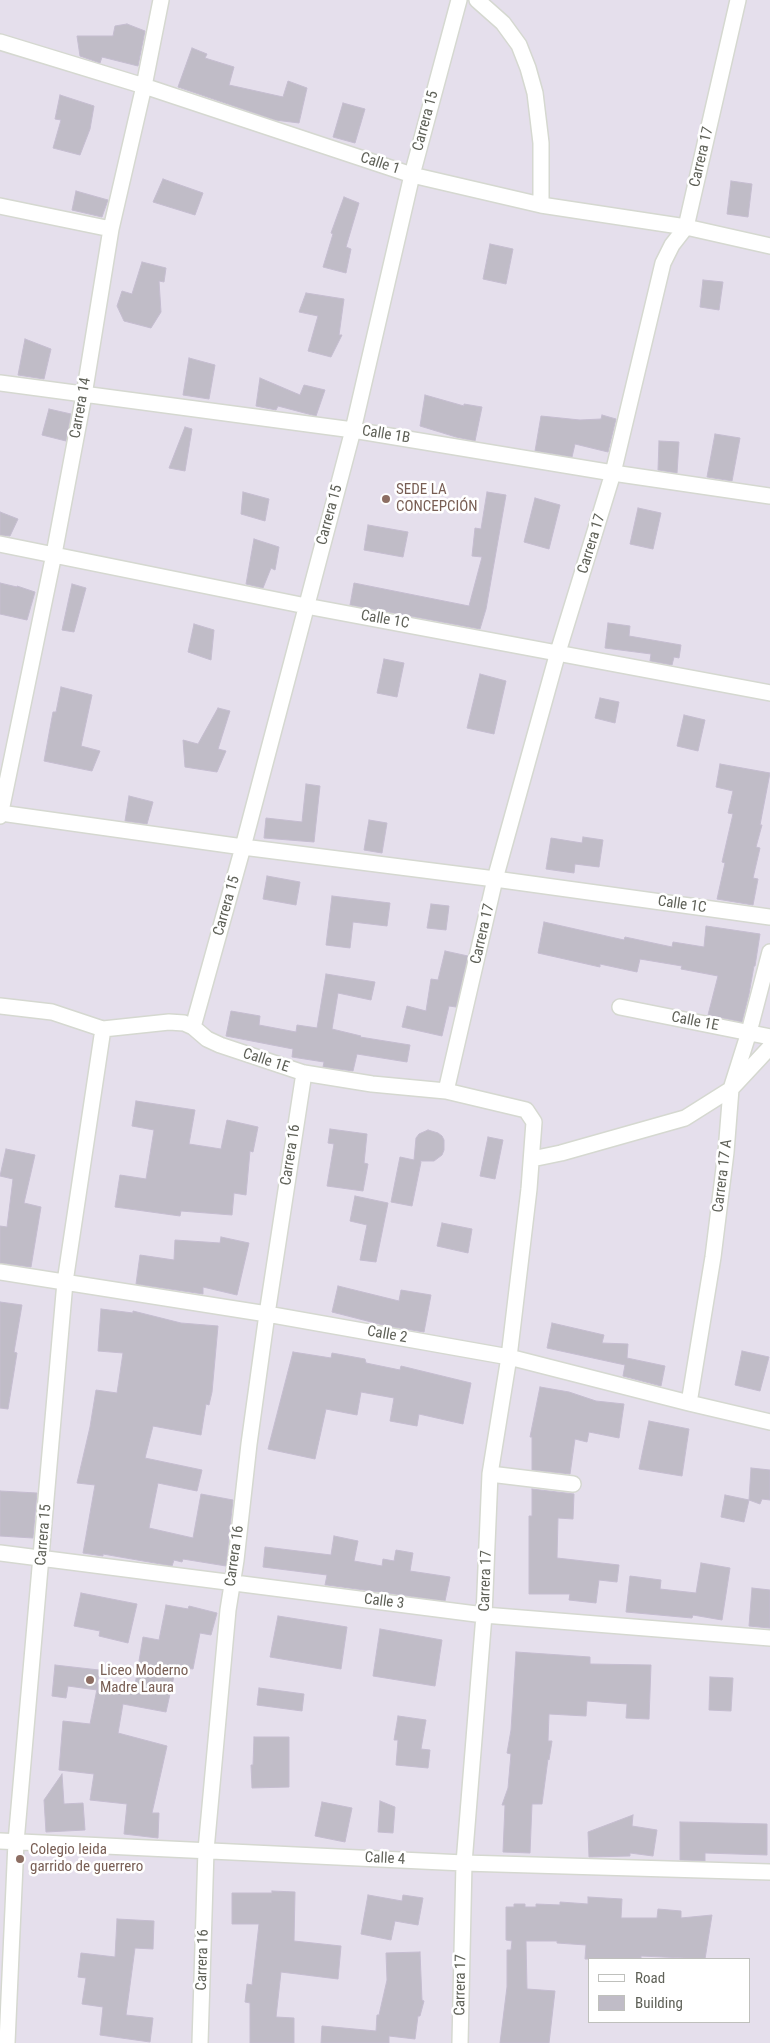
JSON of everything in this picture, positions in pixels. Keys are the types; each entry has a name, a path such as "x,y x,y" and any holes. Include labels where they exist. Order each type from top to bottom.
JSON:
{"street":[{"name":"Carrera 14","path":"0,814 54,554 84,395 112,229 161,0"},
{"name":"Carrera 15","path":"193,1027 243,847 353,430 412,175 459,0"},
{"path":"476,0 503,23 519,45 528,68 535,93 541,143 541,204"},
{"name":"Carrera 17","path":"446,1091 495,879 558,652 613,473 663,263 672,245 686,227 738,0"},
{"name":"Calle 1","path":"0,42 144,86 412,175 541,204 686,227 770,246"},
{"path":"0,206 112,229"},
{"name":"Calle 1B","path":"0,383 353,430 613,473 770,496"},
{"name":"Calle 1C","path":"0,544 306,606 770,693"},
{"name":"Calle 1C","path":"0,814 770,917"},
{"name":"Carrera 17 A","path":"689,1403 713,1257 726,1152 731,1088 749,1032 770,952"},
{"name":"Calle 1E","path":"0,1006 52,1012 103,1029 169,1022 184,1023 193,1027 207,1039 220,1045 304,1073 372,1084 446,1091 526,1110 534,1122"},
{"name":"Calle 1E","path":"620,1007 770,1037"},
{"name":"Carrera 15","path":"7,2043 16,1842 65,1282 103,1029"},
{"path":"532,1159 561,1153 686,1118 731,1088 770,1047"},
{"name":"Carrera 16","path":"200,2043 206,1850 231,1582 236,1560 249,1444 267,1314 304,1073"},
{"name":"Carrera 17","path":"460,2043 464,1863 484,1615 490,1474 510,1357 532,1159 534,1122"},
{"name":"Calle 2","path":"0,1272 267,1314 510,1357 770,1422"},
{"path":"490,1474 574,1484"},
{"name":"Calle 3","path":"0,1553 484,1615 770,1638"},
{"name":"Calle 4","path":"0,1841 464,1863 770,1872"}],"building":[{"path":"127,24 145,31 138,66 102,57 100,63 80,56 77,36 113,36 115,26"},
{"path":"192,48 207,54 205,58 234,67 229,85 283,97 288,81 307,88 299,123 275,120 178,87"},
{"path":"60,95 94,106 90,129 80,155 53,148 61,120 55,119"},
{"path":"343,103 365,109 355,143 333,137"},
{"path":"163,179 203,193 195,215 153,202"},
{"path":"731,181 752,184 748,217 727,214"},
{"path":"76,191 108,200 102,217 72,210"},
{"path":"344,197 359,203 346,247 351,249 346,273 323,267 333,234 331,233"},
{"path":"490,244 513,249 506,284 483,279"},
{"path":"142,262 166,268 164,282 159,281 161,312 151,328 124,321 117,306 122,291 132,294"},
{"path":"703,280 723,282 719,310 700,307"},
{"path":"306,293 344,299 339,335 342,335 331,357 308,351 318,316 299,312"},
{"path":"25,339 51,349 44,379 18,375"},
{"path":"189,358 215,365 209,399 183,395"},
{"path":"260,378 300,395 304,385 325,390 316,416 278,406 276,410 256,406"},
{"path":"425,395 464,406 464,404 482,407 475,441 420,426"},
{"path":"49,409 71,414 66,441 42,435"},
{"path":"602,415 616,419 608,452 575,444 572,457 535,451 541,416 580,420 601,419"},
{"path":"185,427 192,429 185,471 169,468"},
{"path":"715,434 740,438 732,481 707,477"},
{"path":"659,441 679,442 677,473 658,470"},
{"path":"243,492 269,499 265,521 241,514"},
{"path":"487,492 506,495 486,609 480,629 350,605 354,583 469,606 482,557 472,556 475,528 481,529"},
{"path":"535,498 560,505 549,549 524,542"},
{"path":"638,508 661,513 653,549 630,544"},
{"path":"0,512 18,519 10,536 0,535"},
{"path":"368,525 408,532 403,557 364,550"},
{"path":"254,539 279,547 275,570 271,568 263,588 246,584"},
{"path":"0,583 35,592 27,620 0,614"},
{"path":"72,584 86,588 74,632 62,630"},
{"path":"608,623 630,626 629,636 681,645 679,658 674,657 672,665 650,661 651,654 605,648"},
{"path":"194,624 214,630 211,660 188,652"},
{"path":"384,659 404,663 397,697 377,693"},
{"path":"480,674 506,681 494,734 467,728"},
{"path":"61,687 92,695 81,746 100,751 92,771 44,761 53,712 56,712"},
{"path":"600,698 619,702 615,723 595,718"},
{"path":"218,708 230,711 218,749 226,751 217,772 185,767 183,740 198,744"},
{"path":"684,715 705,720 698,751 677,746"},
{"path":"720,764 770,773 760,825 762,825 756,847 760,848 753,878 758,879 753,905 717,899 725,863 722,862 733,814 728,813 733,791 716,787"},
{"path":"306,784 320,786 314,842 264,838 266,818 302,822"},
{"path":"129,796 153,802 147,824 125,821"},
{"path":"369,820 387,823 382,853 364,850"},
{"path":"583,837 603,840 599,867 575,864 574,873 546,869 551,838 582,843"},
{"path":"267,876 300,882 296,905 263,899"},
{"path":"332,896 390,903 387,926 353,922 350,948 326,945"},
{"path":"431,904 449,906 446,930 427,928"},
{"path":"544,922 624,940 625,937 672,947 673,942 704,947 706,926 760,934 755,966 742,1022 708,1015 718,976 681,969 682,966 640,959 637,972 600,964 600,967 538,953"},
{"path":"445,951 468,956 456,1007 449,1006 442,1036 402,1027 407,1006 426,1011 431,979 438,980"},
{"path":"326,974 375,982 371,1000 338,993 332,1029 360,1037 410,1045 407,1062 357,1054 353,1071 323,1067 324,1062 292,1057 293,1049 226,1036 231,1011 260,1016 259,1025 296,1032 297,1025 317,1028"},
{"path":"136,1101 195,1110 189,1144 221,1149 227,1120 258,1127 253,1152 250,1151 246,1195 234,1193 232,1215 181,1211 180,1216 115,1207 120,1175 146,1179 154,1130 132,1126"},
{"path":"330,1129 367,1134 364,1163 368,1164 363,1191 327,1186 334,1144 328,1143"},
{"path":"428,1130 442,1136 444,1150 442,1155 434,1161 420,1161 412,1206 391,1202 400,1157 414,1160 416,1138 419,1134"},
{"path":"488,1137 503,1140 495,1179 480,1176"},
{"path":"6,1149 35,1155 24,1203 41,1207 31,1267 0,1263 0,1226 7,1227 13,1179 0,1176"},
{"path":"355,1196 388,1203 376,1262 360,1260 367,1225 350,1221"},
{"path":"442,1223 472,1229 468,1253 437,1246"},
{"path":"221,1237 249,1243 237,1295 203,1287 203,1294 136,1284 140,1255 174,1260 175,1240 220,1243"},
{"path":"338,1286 399,1301 401,1290 431,1295 424,1332 387,1326 332,1312"},
{"path":"0,1302 22,1305 14,1352 17,1353 8,1409 0,1408"},
{"path":"101,1309 133,1313 133,1311 181,1323 218,1326 212,1392 209,1405 206,1404 201,1435 153,1426 145,1458 202,1470 197,1491 158,1483 149,1528 193,1538 201,1494 233,1500 226,1566 183,1559 182,1562 174,1560 172,1566 103,1554 103,1556 83,1553 95,1485 77,1483 90,1427 96,1390 117,1393 123,1353 98,1351"},
{"path":"552,1323 604,1335 602,1343 628,1344 627,1358 665,1366 661,1386 623,1376 625,1365 547,1348"},
{"path":"742,1351 769,1357 760,1391 735,1385"},
{"path":"293,1352 331,1358 332,1353 365,1359 366,1363 400,1370 401,1366 471,1383 463,1424 419,1414 417,1426 390,1421 394,1398 361,1392 357,1415 326,1409 315,1459 268,1449"},
{"path":"540,1387 569,1392 596,1401 624,1404 619,1438 589,1432 587,1442 575,1439 570,1474 532,1470 532,1437 530,1437"},
{"path":"649,1421 689,1429 682,1476 639,1469"},
{"path":"751,1468 770,1470 770,1500 762,1499 760,1504 749,1500"},
{"path":"532,1489 574,1494 573,1519 558,1518 557,1558 619,1565 617,1582 599,1580 596,1603 569,1600 570,1594 529,1594 529,1516 532,1516"},
{"path":"0,1491 37,1493 33,1538 0,1536"},
{"path":"725,1495 749,1500 744,1522 721,1517"},
{"path":"334,1536 358,1541 354,1561 382,1566 383,1559 394,1561 396,1550 413,1553 410,1571 450,1577 445,1601 325,1585 327,1575 263,1567 265,1547 331,1555"},
{"path":"701,1563 730,1568 722,1620 693,1615 692,1618 626,1612 630,1576 661,1580 660,1589 696,1593"},
{"path":"752,1588 770,1590 770,1628 749,1626"},
{"path":"81,1593 137,1604 128,1643 99,1636 100,1631 74,1626"},
{"path":"166,1605 188,1609 189,1606 217,1613 211,1635 200,1633 193,1669 176,1667 166,1712 123,1704 118,1733 167,1746 152,1813 159,1813 158,1838 124,1834 127,1804 90,1800 94,1774 59,1770 63,1721 90,1724 98,1684 135,1685 143,1637 159,1640"},
{"path":"278,1616 347,1627 341,1669 270,1657"},
{"path":"380,1629 442,1640 435,1686 373,1676"},
{"path":"516,1652 590,1657 590,1664 651,1665 649,1719 626,1718 627,1704 587,1701 586,1716 549,1714 548,1741 552,1741 542,1804 532,1804 530,1853 503,1852 505,1805 502,1805 508,1788 511,1754 507,1753 511,1730"},
{"path":"55,1665 99,1670 97,1690 68,1686 66,1698 52,1696"},
{"path":"710,1677 733,1678 731,1711 709,1710"},
{"path":"259,1688 304,1694 302,1711 257,1705"},
{"path":"398,1716 426,1720 421,1749 430,1750 428,1768 396,1765 398,1740 394,1740"},
{"path":"254,1737 289,1737 289,1787 252,1788 251,1765 253,1765"},
{"path":"62,1774 64,1804 83,1803 85,1830 46,1832 44,1800"},
{"path":"380,1801 395,1807 393,1833 378,1832"},
{"path":"322,1802 352,1808 345,1842 315,1836"},
{"path":"633,1815 632,1826 657,1830 653,1856 630,1853 630,1856 589,1857 588,1832"},
{"path":"680,1822 767,1824 767,1855 705,1853 705,1861 680,1860"},
{"path":"272,1891 295,1892 294,1941 341,1946 338,1979 281,1972 276,2017 294,2018 294,2043 250,2043 250,2003 245,2002 247,1984 252,1985 259,1924 232,1924 232,1893 272,1893"},
{"path":"368,1895 402,1901 403,1895 423,1898 418,1925 395,1921 391,1940 361,1934"},
{"path":"588,1897 622,1899 621,1918 657,1918 658,1909 681,1911 681,1918 712,1915 705,1958 641,1956 641,1958 585,1959 586,1945 557,1943 557,1941 526,1941 527,1989 555,1991 549,2043 500,2043 507,1987 507,1950 511,1950 512,1941 506,1940 506,1907 514,1907 514,1904 525,1904 525,1907 536,1907 536,1904 560,1905 560,1902 588,1904"},
{"path":"117,1919 154,1921 153,1949 135,1948 126,2015 153,2018 150,2042 100,2035 103,2007 82,2004 86,1978 78,1977 81,1953 115,1957"},
{"path":"420,1952 422,2000 424,2001 420,2016 418,2016 415,2039 389,2036 389,2043 321,2043 322,2026 376,2031 377,2015 379,2015 387,1980 386,1953"}],"place":[{"name":"SEDE LA CONCEPCIÓN","path":"386,499"},
{"name":"Liceo Moderno Madre Laura","path":"90,1680"},
{"name":"Colegio leida garrido de guerrero","path":"20,1859"}]}
